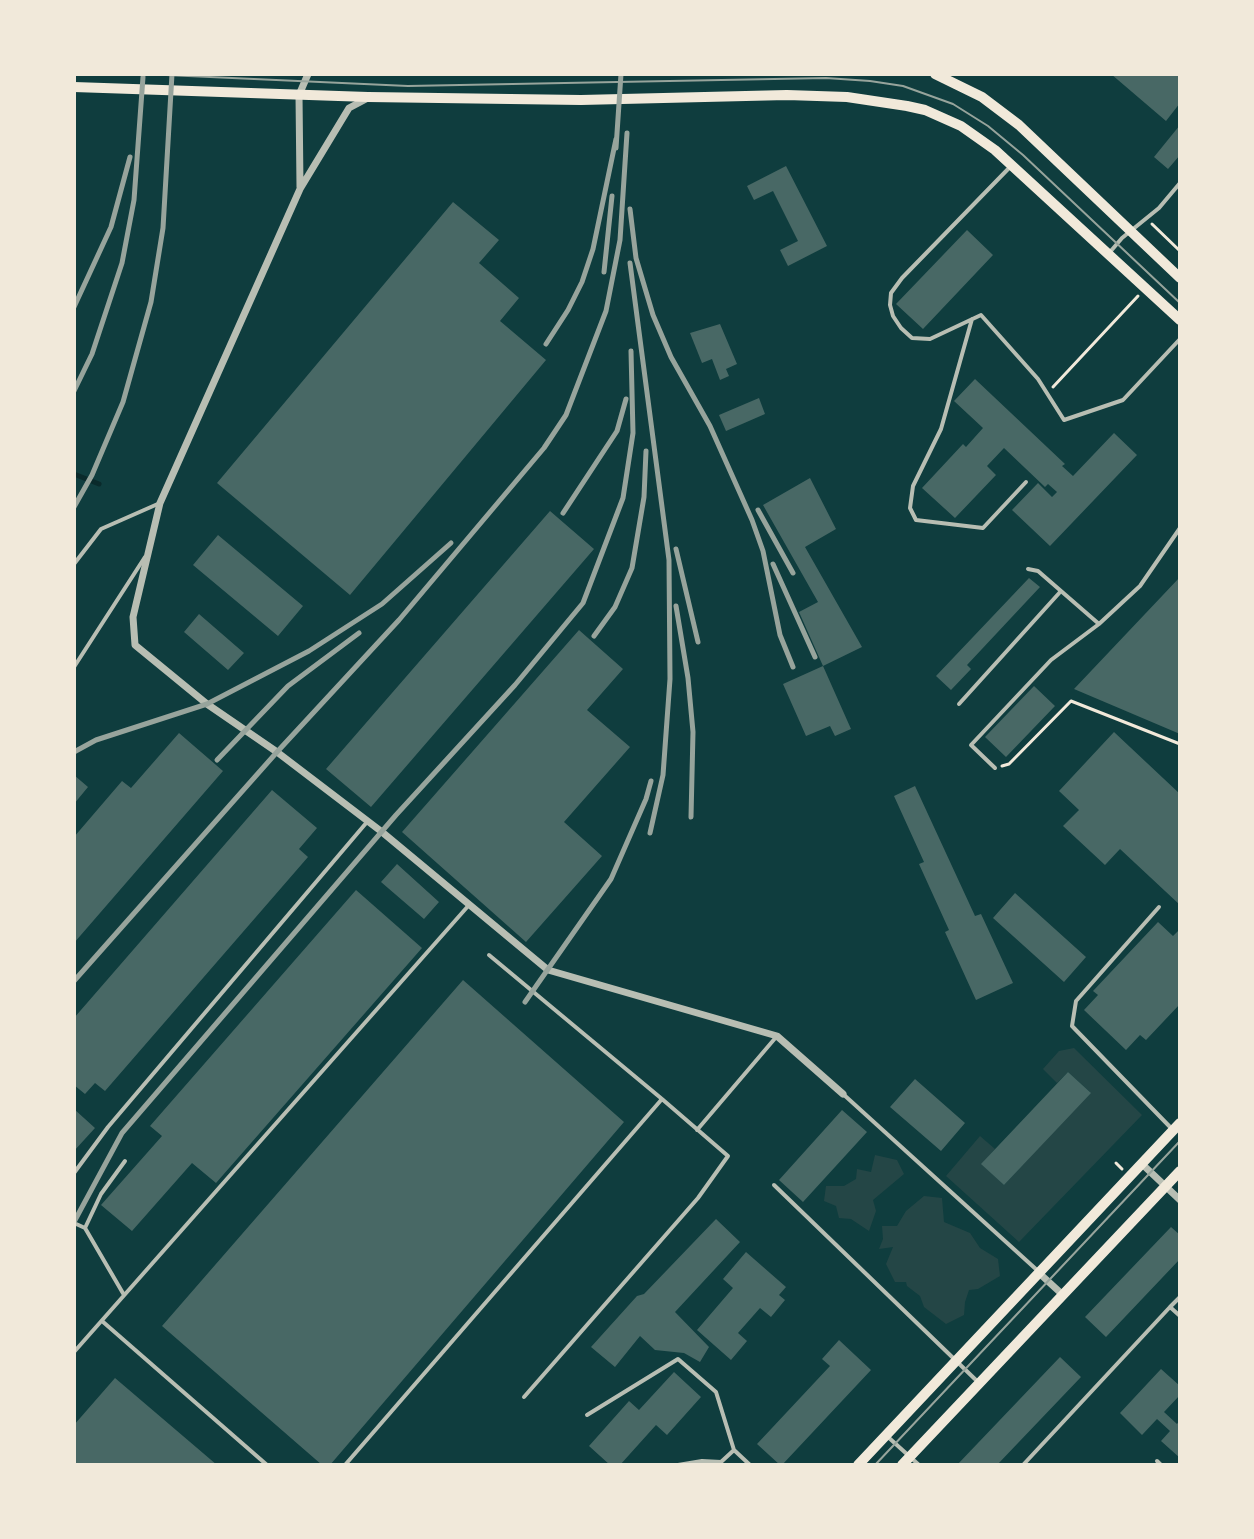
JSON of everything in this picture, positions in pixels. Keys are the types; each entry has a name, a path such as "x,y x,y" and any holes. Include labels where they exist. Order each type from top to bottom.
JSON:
{"main road":[{"path":"935,74 1000,109 1180,278"},
{"path":"79,87 368,97 581,100 817,96 907,106 925,110 961,126 1012,165 1180,320"},
{"path":"858,1465 1177,1127"},
{"path":"906,1461 1180,1171"}],"street":[{"path":"300,189 299,95 308,74"},
{"path":"368,97 349,108 300,189 160,503 133,617 135,645 207,704 277,752 367,822 548,970 777,1036 843,1094"},
{"path":"1142,1164 1180,1200"},
{"path":"1039,1273 1063,1295"}],"lane":[{"path":"1012,165 891,293 893,316 912,338 930,339 981,315 1038,379 1064,420 1123,400 1180,339"},
{"path":"1109,253 1180,183"},
{"path":"972,319 941,429 913,486 910,508 916,520 983,528 1026,482"},
{"path":"74,564 101,529 160,503"},
{"path":"995,768 971,745 1051,660 1099,624 1140,586 1180,528"},
{"path":"74,667 146,555"},
{"path":"1028,569 1038,571 1099,624"},
{"path":"959,704 1061,591"},
{"path":"74,1173 108,1127 367,822"},
{"path":"74,1352 469,905"},
{"path":"1159,907 1076,1001 1072,1026 1177,1127"},
{"path":"489,955 728,1156 698,1198 524,1397"},
{"path":"697,1130 777,1036"},
{"path":"843,1094 1039,1273"},
{"path":"345,1465 662,1099"},
{"path":"85,1228 101,1194 125,1161"},
{"path":"774,1185 979,1384"},
{"path":"74,1223 85,1228 124,1295"},
{"path":"1023,1465 1180,1297"},
{"path":"1170,1307 1180,1316"},
{"path":"102,1321 267,1465"},
{"path":"587,1415 678,1359 716,1392 734,1450 750,1465"},
{"path":"886,1435 906,1461 919,1465"},
{"path":"678,1465 721,1462 734,1450"}],"path":[{"path":"1147,218 1180,251"},
{"path":"1047,393 1146,288"},
{"path":"995,768 1009,764 1071,701 1180,744"},
{"path":"1116,1163 1130,1176"}],"shaded area":[{"path":"1074,1048 1142,1115 1019,1242 946,1176 980,1136 995,1149 982,1164 1004,1185 1090,1092 1068,1072 1057,1083 1043,1069 1059,1051"},
{"path":"875,1155 897,1160 904,1174 873,1200 876,1211 869,1231 851,1219 839,1218 836,1206 824,1201 826,1186 844,1186 856,1179 857,1169 871,1172"},
{"path":"924,1196 942,1198 944,1222 970,1233 980,1248 998,1259 1000,1276 978,1289 969,1290 964,1315 946,1324 924,1307 920,1296 906,1282 895,1282 886,1264 893,1247 879,1249 883,1239 882,1226 897,1226 906,1211"}],"building":[{"path":"1111,74 1177,74 1180,77 1180,103 1166,121"},
{"path":"1180,125 1180,155 1168,169 1154,157"},
{"path":"786,166 827,246 788,266 780,250 798,241 773,191 754,200 747,186"},
{"path":"453,202 499,240 479,263 519,298 500,321 546,360 350,595 217,483"},
{"path":"967,230 993,255 923,329 896,304"},
{"path":"720,324 737,364 726,369 729,376 720,380 712,359 702,363 690,333"},
{"path":"975,379 1065,464 1062,466 1073,476 1114,433 1137,455 1050,546 1012,510 1038,483 1052,497 1057,492 1048,484 1045,487 1004,448 987,466 996,475 955,518 922,488 963,444 966,447 983,428 954,401"},
{"path":"759,398 765,414 726,431 719,415"},
{"path":"810,478 836,529 805,547 862,647 823,666 799,612 818,602 763,505"},
{"path":"550,511 594,549 371,807 326,769"},
{"path":"218,535 303,606 278,636 193,565"},
{"path":"1180,577 1180,734 1074,689"},
{"path":"1029,578 1040,587 967,665 971,669 951,690 936,676"},
{"path":"199,614 244,653 228,670 184,632"},
{"path":"579,630 623,669 587,710 630,747 564,822 602,856 526,942 402,832"},
{"path":"823,666 851,729 835,736 830,726 806,736 783,684"},
{"path":"1034,686 1055,706 1006,757 985,737"},
{"path":"1114,732 1180,794 1180,905 1120,849 1105,865 1063,826 1079,810 1059,791"},
{"path":"179,733 223,771 74,943 74,837 122,781 131,788"},
{"path":"74,775 88,787 74,804"},
{"path":"915,786 975,916 981,914 1013,983 976,1000 945,932 949,930 919,864 924,862 894,796"},
{"path":"272,790 317,828 299,849 308,857 105,1091 95,1083 85,1094 74,1085 74,1018"},
{"path":"397,864 439,902 424,919 381,882"},
{"path":"356,890 422,948 216,1183 192,1163 132,1231 101,1205 162,1136 150,1126"},
{"path":"1015,893 1086,957 1064,982 993,918"},
{"path":"1158,922 1173,936 1180,929 1180,1004 1146,1040 1140,1035 1126,1050 1084,1010 1098,995 1093,991"},
{"path":"463,980 624,1122 330,1465 322,1465 162,1326"},
{"path":"1068,1072 1091,1093 1004,1185 981,1164"},
{"path":"915,1079 965,1123 941,1151 890,1107"},
{"path":"74,1109 95,1128 74,1151"},
{"path":"842,1110 867,1132 803,1202 779,1180"},
{"path":"716,1219 740,1242 675,1312 709,1347 700,1362 684,1353 655,1350 640,1336 615,1367 591,1347 637,1296 644,1294"},
{"path":"1171,1227 1180,1235 1180,1259 1106,1337 1085,1317"},
{"path":"746,1252 786,1287 779,1295 785,1300 771,1317 760,1308 738,1333 747,1341 731,1360 697,1330 733,1288 723,1279"},
{"path":"839,1340 871,1370 780,1465 757,1444 830,1366 822,1359"},
{"path":"1060,1357 1081,1377 997,1465 957,1465"},
{"path":"1161,1369 1180,1386 1180,1395 1164,1412 1177,1424 1180,1420 1180,1458 1161,1441 1170,1431 1157,1419 1142,1435 1120,1413"},
{"path":"674,1372 701,1397 667,1435 656,1425 620,1465 610,1465 589,1446 629,1401 639,1410"},
{"path":"115,1378 217,1465 74,1465 74,1425"}],"waterway":[{"path":"74,474 99,484"}],"tram line":[{"path":"144,74 408,86 826,78 903,86 953,104 988,126 1023,155 1180,303"},
{"path":"875,1465 1180,1141"}],"railway":[{"path":"74,507 92,475 123,402 151,302 163,228 172,74"},
{"path":"616,148 621,74"},
{"path":"74,391 92,354 122,263 134,200 143,77"},
{"path":"74,981 399,620 544,448 566,415 606,311 620,240 627,133"},
{"path":"546,344 582,282 593,249 616,139"},
{"path":"74,307 111,227 130,157"},
{"path":"604,272 612,196"},
{"path":"630,209 636,258 653,315 671,357 710,426 752,520 763,551 780,635 793,667"},
{"path":"630,263 669,560 670,679 663,775 650,833"},
{"path":"74,1222 122,1133 396,815 515,685 583,603 623,498 633,433 631,351"},
{"path":"563,513 617,431 626,399"},
{"path":"594,636 615,607 632,568 644,497 646,451"},
{"path":"758,510 793,573"},
{"path":"74,752 96,740 207,704 309,651 382,604 451,543"},
{"path":"676,549 698,642"},
{"path":"773,564 815,657"},
{"path":"676,606 693,732 691,817"},
{"path":"217,760 288,686 359,633"},
{"path":"525,1002 611,879 651,781"}]}
